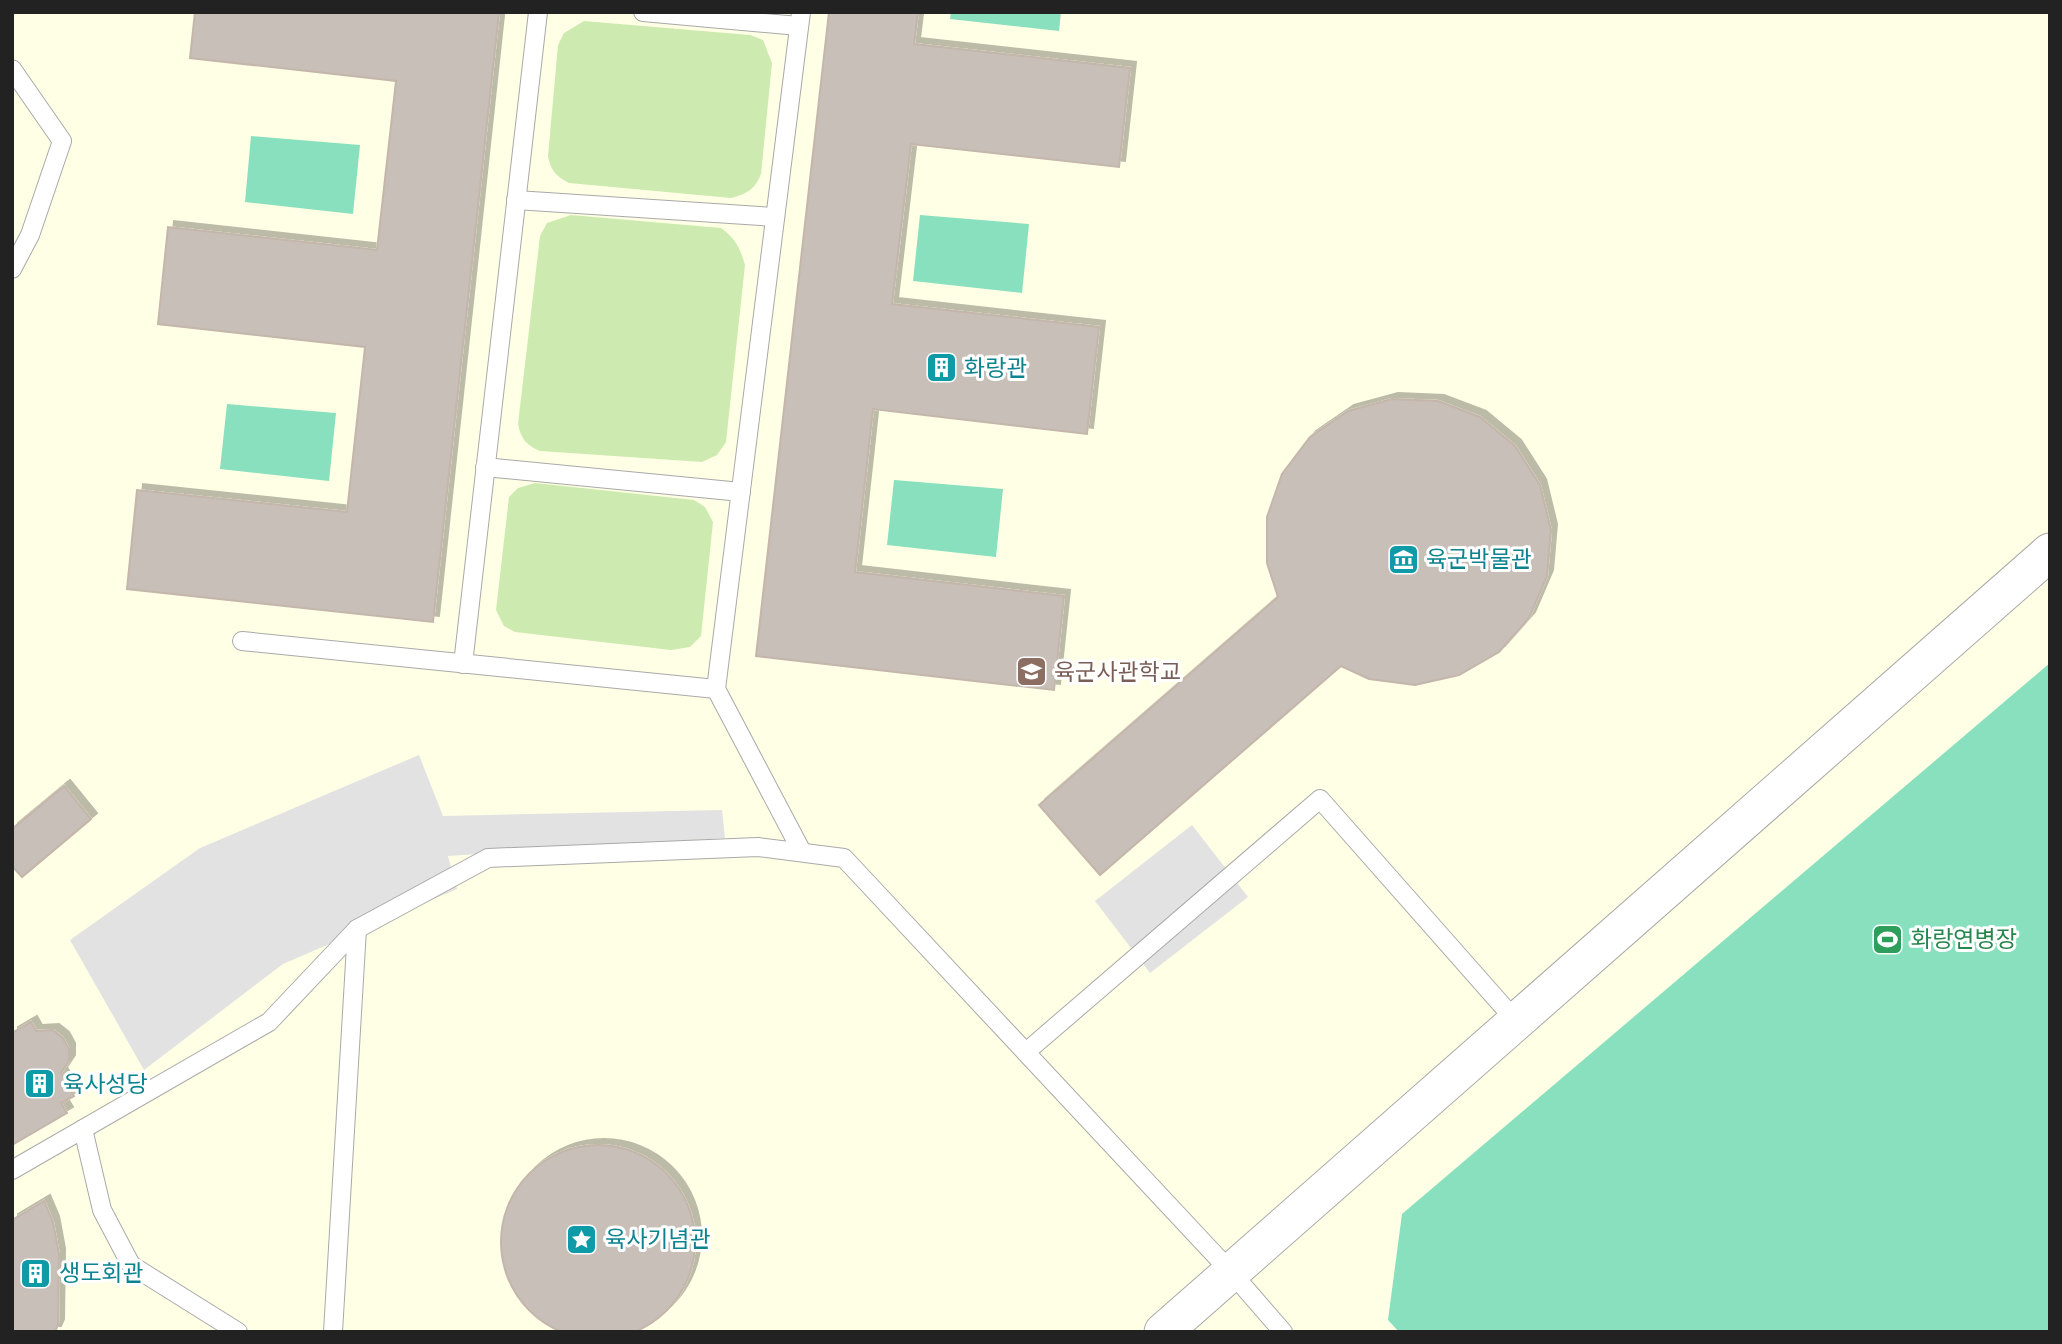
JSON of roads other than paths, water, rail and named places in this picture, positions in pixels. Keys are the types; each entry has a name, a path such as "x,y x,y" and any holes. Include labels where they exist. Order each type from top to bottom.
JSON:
{"street":[{"path":"1163,1332 2050,552"}],"lane":[{"path":"463,664 538,12"},
{"path":"643,12 800,19 716,689 802,852"},
{"path":"12,69 62,141 30,235 12,268"},
{"path":"516,200 775,217"},
{"path":"485,467 741,492"},
{"path":"242,641 716,689"},
{"path":"1026,1052 1320,799 1516,1021"},
{"path":"12,1170 269,1022 356,929 488,859 758,847 802,852 844,858 1231,1272 1283,1332"},
{"path":"333,1332 356,929"},
{"path":"83,1129 102,1210 131,1265 238,1332"}],"place":[{"name":"화랑관","path":"941,368"},
{"name":"육군박물관","path":"1403,559"},
{"name":"육군사관학교","path":"1031,672"},
{"name":"화랑연병장","path":"1888,939"},
{"name":"육사성당","path":"40,1084"},
{"name":"육사기념관","path":"582,1239"},
{"name":"생도회관","path":"36,1273"}]}
